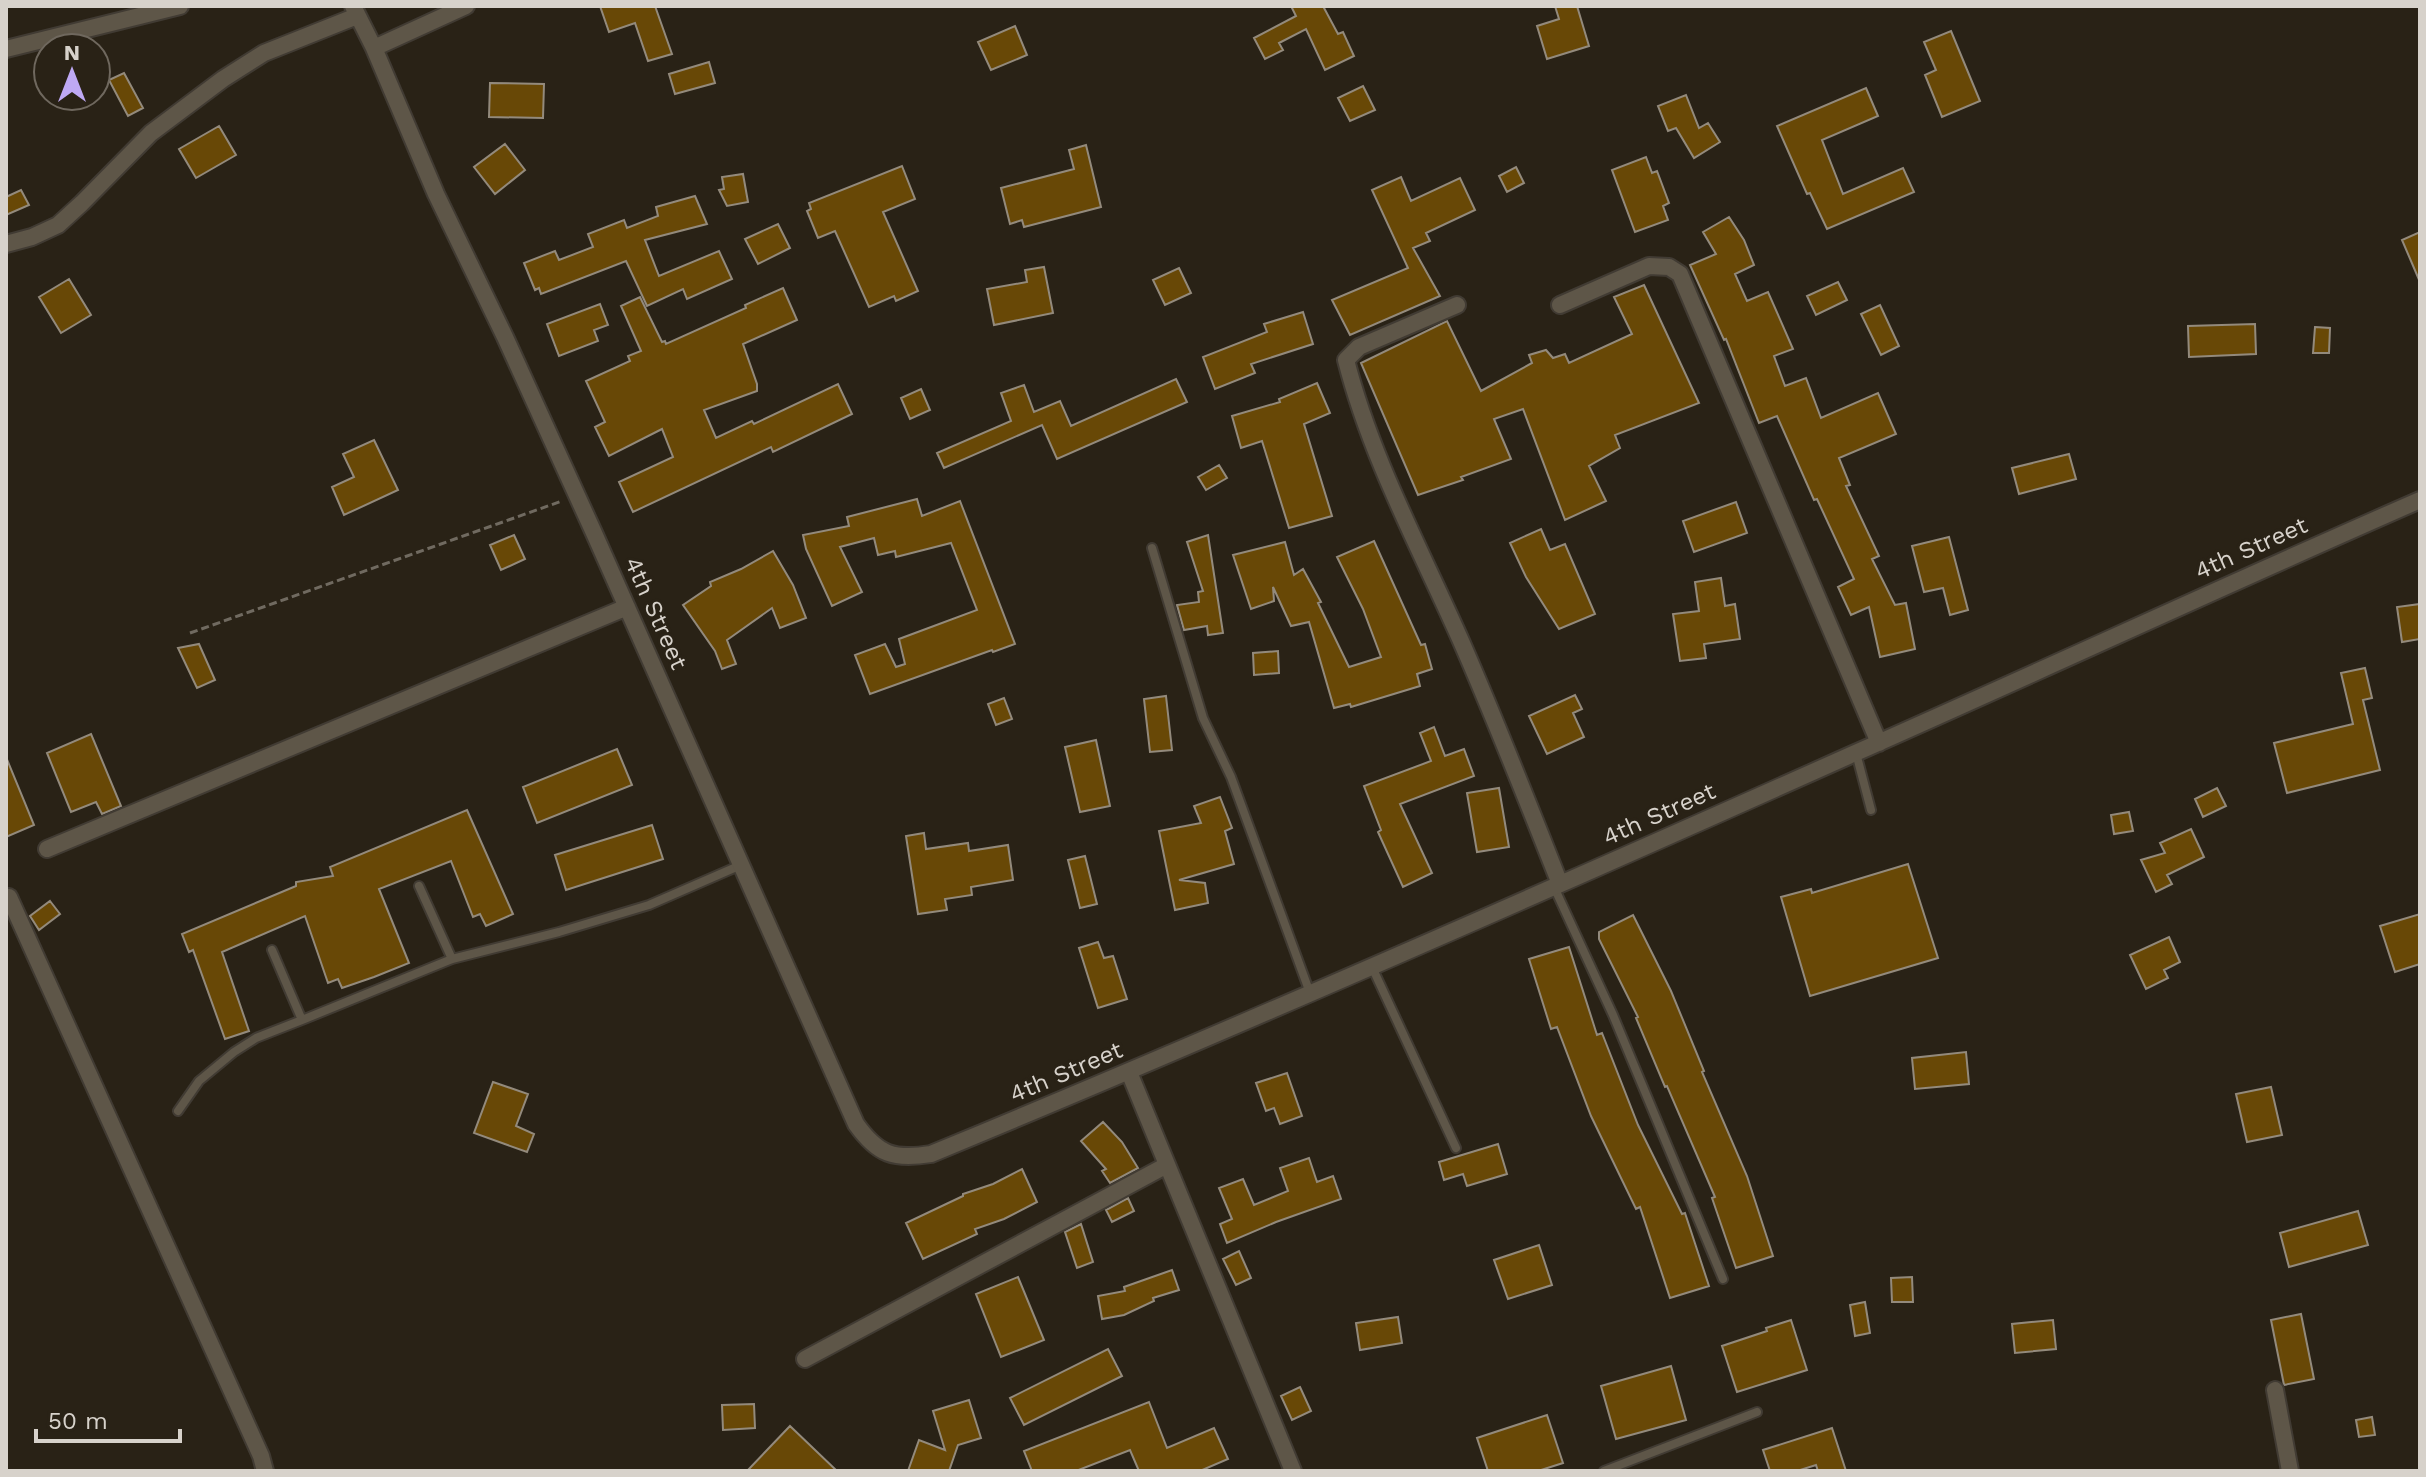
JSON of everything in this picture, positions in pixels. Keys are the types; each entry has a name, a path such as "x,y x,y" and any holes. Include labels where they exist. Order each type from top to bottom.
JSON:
{"street":[{"path":"6,49 180,6"},
{"path":"374,48 466,6"},
{"path":"6,244 58,225 151,133 223,79 264,53 355,11"},
{"name":"4th Street","path":"355,11 627,607 856,1124 869,1142 887,1153 907,1158 931,1154 1372,967 2420,500"},
{"path":"1560,305 1649,266 1669,267 1680,274 1879,743"},
{"path":"1457,305 1359,347 1346,360 1356,400 1409,531 1460,640 1557,885"},
{"path":"47,849 627,607"},
{"path":"9,897 261,1456 265,1471"},
{"path":"1129,1072 1293,1471"},
{"path":"805,1359 1167,1165"},
{"path":"2275,1390 2290,1471"}],"lane":[{"path":"1152,548 1203,718 1231,777 1310,993"},
{"path":"1856,753 1871,810"},
{"path":"178,1111 199,1081 256,1038 452,959 649,905 742,865"},
{"path":"1557,885 1723,1279"},
{"path":"419,886 452,959"},
{"path":"272,950 302,1020"},
{"path":"1372,967 1456,1148"},
{"path":"1604,1471 1757,1412"}],"path":[{"path":"190,633 577,496"}],"building":[{"path":"600,6 655,6 672,54 648,61 635,23 609,32"},
{"path":"1291,6 1323,6 1338,34 1343,32 1354,56 1325,70 1306,29 1279,43 1283,50 1265,59 1254,38 1296,16"},
{"path":"1555,6 1577,6 1589,46 1547,59 1537,26 1559,19"},
{"path":"1015,26 1027,55 991,70 978,42"},
{"path":"1951,31 1980,101 1942,117 1925,75 1936,70 1924,42"},
{"path":"709,62 715,83 675,94 669,74"},
{"path":"124,73 143,108 128,116 112,86 112,79"},
{"path":"490,83 544,84 543,118 489,117"},
{"path":"1363,86 1375,110 1350,121 1338,98"},
{"path":"1866,88 1878,116 1822,140 1843,194 1903,168 1914,192 1827,229 1810,193 1807,194 1777,126"},
{"path":"1686,95 1699,128 1708,123 1720,142 1694,158 1676,128 1668,131 1658,106"},
{"path":"219,126 236,155 196,178 179,149"},
{"path":"505,144 525,170 495,194 474,167"},
{"path":"1086,145 1101,207 1024,227 1022,220 1010,224 1001,188 1074,169 1069,150"},
{"path":"1646,157 1652,173 1657,171 1669,203 1663,206 1668,220 1635,232 1612,170"},
{"path":"902,166 915,199 883,212 918,291 896,301 894,296 869,307 835,231 818,238 807,211 811,209 809,203"},
{"path":"1516,167 1524,183 1507,192 1499,176"},
{"path":"743,174 748,202 727,206 719,190 724,189 722,177"},
{"path":"1401,177 1411,201 1460,178 1475,210 1426,233 1430,241 1413,248 1440,296 1350,335 1332,300 1408,268 1372,190"},
{"path":"21,190 29,205 6,215 6,197"},
{"path":"695,196 707,224 645,240 659,276 719,251 732,279 687,299 683,289 647,306 626,261 541,294 539,288 535,290 524,263 555,251 559,260 593,247 588,234 624,220 627,228 658,216 656,207"},
{"path":"1729,217 1744,240 1754,265 1735,274 1747,301 1768,292 1793,349 1774,356 1785,386 1806,378 1821,418 1878,393 1896,434 1839,458 1850,485 1846,486 1879,556 1872,559 1895,605 1906,603 1915,649 1880,657 1869,607 1851,615 1838,587 1854,579 1817,499 1814,500 1777,416 1759,423 1726,339 1690,265 1716,254 1703,232"},
{"path":"778,224 790,248 758,264 745,239"},
{"path":"2420,232 2420,282 2402,240"},
{"path":"1044,267 1053,313 994,325 987,289 1027,282 1025,270"},
{"path":"1179,268 1191,293 1165,305 1153,280"},
{"path":"69,279 91,315 61,333 39,297"},
{"path":"1838,282 1847,300 1816,315 1807,296"},
{"path":"1644,285 1699,403 1615,435 1620,448 1589,466 1606,501 1565,520 1523,409 1494,419 1511,459 1418,495 1361,363 1447,321 1481,391 1532,363 1529,355 1546,350 1553,358 1565,354 1569,363 1632,334 1614,297"},
{"path":"783,288 797,320 743,344 757,391 704,410 716,438 752,421 754,424 838,384 852,414 773,452 771,447 633,512 619,482 673,457 662,429 609,456 595,427 605,422 586,381 630,361 628,356 641,351 621,306 640,297 662,342 666,344"},
{"path":"600,304 608,325 594,330 598,341 559,356 547,324"},
{"path":"1880,305 1899,346 1881,355 1861,314"},
{"path":"1303,312 1313,344 1251,364 1255,373 1215,389 1203,357 1267,332 1264,324"},
{"path":"2255,324 2256,354 2189,357 2188,326"},
{"path":"2315,327 2330,328 2329,353 2313,353"},
{"path":"1176,379 1187,402 1057,459 1042,425 944,468 937,453 1011,421 1001,393 1024,385 1034,412 1060,401 1071,426"},
{"path":"1317,383 1330,413 1304,424 1332,516 1289,528 1262,441 1241,448 1232,416 1280,402 1279,399"},
{"path":"921,389 930,410 910,419 901,398"},
{"path":"374,440 398,490 344,515 332,487 354,477 343,454"},
{"path":"2069,454 2076,479 2019,494 2012,468"},
{"path":"1219,465 1227,478 1206,490 1198,477"},
{"path":"917,499 922,516 960,501 1015,644 870,694 855,655 885,644 896,667 905,664 899,639 977,610 951,543 896,557 895,551 878,555 874,538 840,547 862,592 832,606 806,549 803,535 849,526 847,517"},
{"path":"1736,502 1747,533 1694,552 1683,521"},
{"path":"1541,529 1550,550 1565,544 1595,614 1559,629 1526,577 1510,543"},
{"path":"514,535 525,559 501,570 490,545"},
{"path":"1208,535 1223,633 1208,635 1207,626 1184,630 1177,605 1199,602 1198,592 1203,591 1187,542"},
{"path":"1949,537 1968,610 1950,615 1943,588 1924,592 1912,546"},
{"path":"1374,541 1421,645 1425,644 1432,669 1417,674 1420,686 1351,707 1350,704 1334,708 1309,622 1291,626 1273,587 1274,601 1251,609 1233,555 1285,542 1294,575 1303,569 1349,667 1381,657 1363,609 1337,557"},
{"path":"773,551 793,585 806,618 780,628 772,608 727,640 736,664 722,669 715,651 683,605 711,586 710,582"},
{"path":"1721,578 1725,606 1735,604 1740,639 1704,644 1706,658 1680,661 1673,614 1699,611 1695,582"},
{"path":"2420,604 2420,639 2402,642 2397,607"},
{"path":"199,644 215,680 197,688 178,648"},
{"path":"1278,651 1279,673 1254,675 1253,653"},
{"path":"2365,668 2372,698 2363,700 2380,770 2287,793 2274,743 2353,724 2341,673"},
{"path":"1575,695 1582,709 1573,713 1584,737 1547,754 1529,716"},
{"path":"1166,696 1172,750 1150,752 1144,699"},
{"path":"1004,698 1012,719 996,725 988,704"},
{"path":"1434,727 1445,756 1464,749 1474,776 1400,804 1432,873 1403,887 1378,832 1381,830 1364,786 1431,761 1420,733"},
{"path":"91,734 121,806 102,814 96,802 71,812 47,753"},
{"path":"1096,740 1110,806 1080,812 1065,747"},
{"path":"617,749 632,785 537,823 523,787"},
{"path":"6,757 34,825 6,837"},
{"path":"1499,788 1509,847 1477,852 1467,793"},
{"path":"2217,788 2226,806 2203,817 2195,799"},
{"path":"1220,797 1232,828 1225,831 1234,864 1179,880 1205,883 1208,903 1175,910 1159,831 1201,823 1194,806"},
{"path":"467,810 513,914 486,926 480,914 473,917 451,861 379,889 409,963 374,977 342,988 338,979 328,983 305,916 222,952 249,1031 225,1039 193,950 189,952 182,934 296,886 296,882 333,876 330,867"},
{"path":"2129,812 2133,831 2114,834 2111,815"},
{"path":"652,825 663,859 566,890 555,855"},
{"path":"2191,829 2204,857 2167,875 2172,884 2156,892 2141,860 2165,853 2160,843"},
{"path":"924,833 926,849 968,843 969,851 1008,845 1013,880 971,887 972,895 945,899 947,910 918,914 906,836"},
{"path":"1085,856 1097,904 1080,908 1068,860"},
{"path":"1908,864 1938,958 1810,996 1781,897 1811,889 1812,893"},
{"path":"50,901 60,914 39,930 30,916"},
{"path":"2420,914 2420,964 2395,972 2380,926"},
{"path":"1633,915 1671,991 1704,1071 1747,1176 1773,1256 1736,1268 1712,1198 1715,1197 1665,1087 1638,1017 1599,939 1599,932"},
{"path":"2169,937 2180,962 2164,970 2168,978 2146,989 2130,955"},
{"path":"1098,942 1104,958 1113,956 1127,999 1098,1008 1079,948"},
{"path":"1569,947 1597,1035 1602,1033 1638,1125 1682,1214 1685,1213 1709,1286 1670,1298 1640,1207 1636,1209 1591,1116 1557,1027 1551,1029 1529,959"},
{"path":"1966,1052 1969,1084 1915,1089 1912,1058"},
{"path":"1287,1073 1302,1116 1280,1124 1274,1108 1266,1111 1256,1083"},
{"path":"493,1082 528,1094 516,1126 534,1134 527,1152 474,1133"},
{"path":"2271,1087 2282,1135 2247,1142 2236,1094"},
{"path":"1103,1122 1122,1142 1138,1168 1110,1183 1102,1171 1106,1169 1081,1141"},
{"path":"1498,1144 1507,1174 1467,1186 1463,1174 1444,1180 1439,1162"},
{"path":"1309,1158 1317,1182 1333,1176 1341,1199 1227,1243 1220,1224 1232,1219 1219,1188 1243,1179 1254,1205 1288,1191 1280,1168"},
{"path":"1022,1169 1037,1202 1004,1219 975,1229 977,1234 923,1259 906,1223"},
{"path":"1128,1198 1134,1211 1112,1222 1106,1210"},
{"path":"2358,1211 2368,1245 2289,1267 2280,1233"},
{"path":"1081,1224 1093,1262 1077,1268 1065,1232"},
{"path":"1539,1245 1552,1285 1508,1299 1494,1260"},
{"path":"1239,1251 1251,1278 1236,1285 1223,1259"},
{"path":"1172,1270 1179,1290 1153,1298 1154,1301 1124,1315 1102,1319 1098,1296 1125,1291 1124,1287"},
{"path":"1018,1277 1044,1340 1001,1357 976,1294"},
{"path":"1912,1277 1913,1302 1892,1302 1891,1278"},
{"path":"1865,1302 1870,1333 1855,1336 1850,1305"},
{"path":"2301,1314 2314,1379 2284,1385 2271,1320"},
{"path":"1398,1317 1402,1343 1360,1350 1356,1323"},
{"path":"1791,1320 1807,1370 1737,1392 1722,1346"},
{"path":"2053,1320 2056,1349 2015,1353 2012,1324"},
{"path":"1108,1349 1122,1376 1024,1425 1010,1398"},
{"path":"1671,1366 1686,1420 1616,1439 1601,1386"},
{"path":"1300,1387 1311,1411 1292,1420 1281,1396"},
{"path":"969,1400 981,1438 958,1445 949,1471 908,1471 919,1440 945,1450 933,1411"},
{"path":"1149,1402 1167,1448 1214,1428 1228,1459 1200,1471 1139,1471 1130,1450 1076,1471 1032,1471 1024,1451"},
{"path":"754,1404 755,1428 723,1430 722,1405"},
{"path":"1547,1415 1563,1463 1538,1471 1488,1471 1477,1438"},
{"path":"2372,1417 2375,1435 2359,1437 2356,1420"},
{"path":"790,1426 837,1471 747,1471"},
{"path":"1832,1428 1846,1471 1818,1471 1816,1465 1797,1471 1770,1471 1763,1450"}]}
